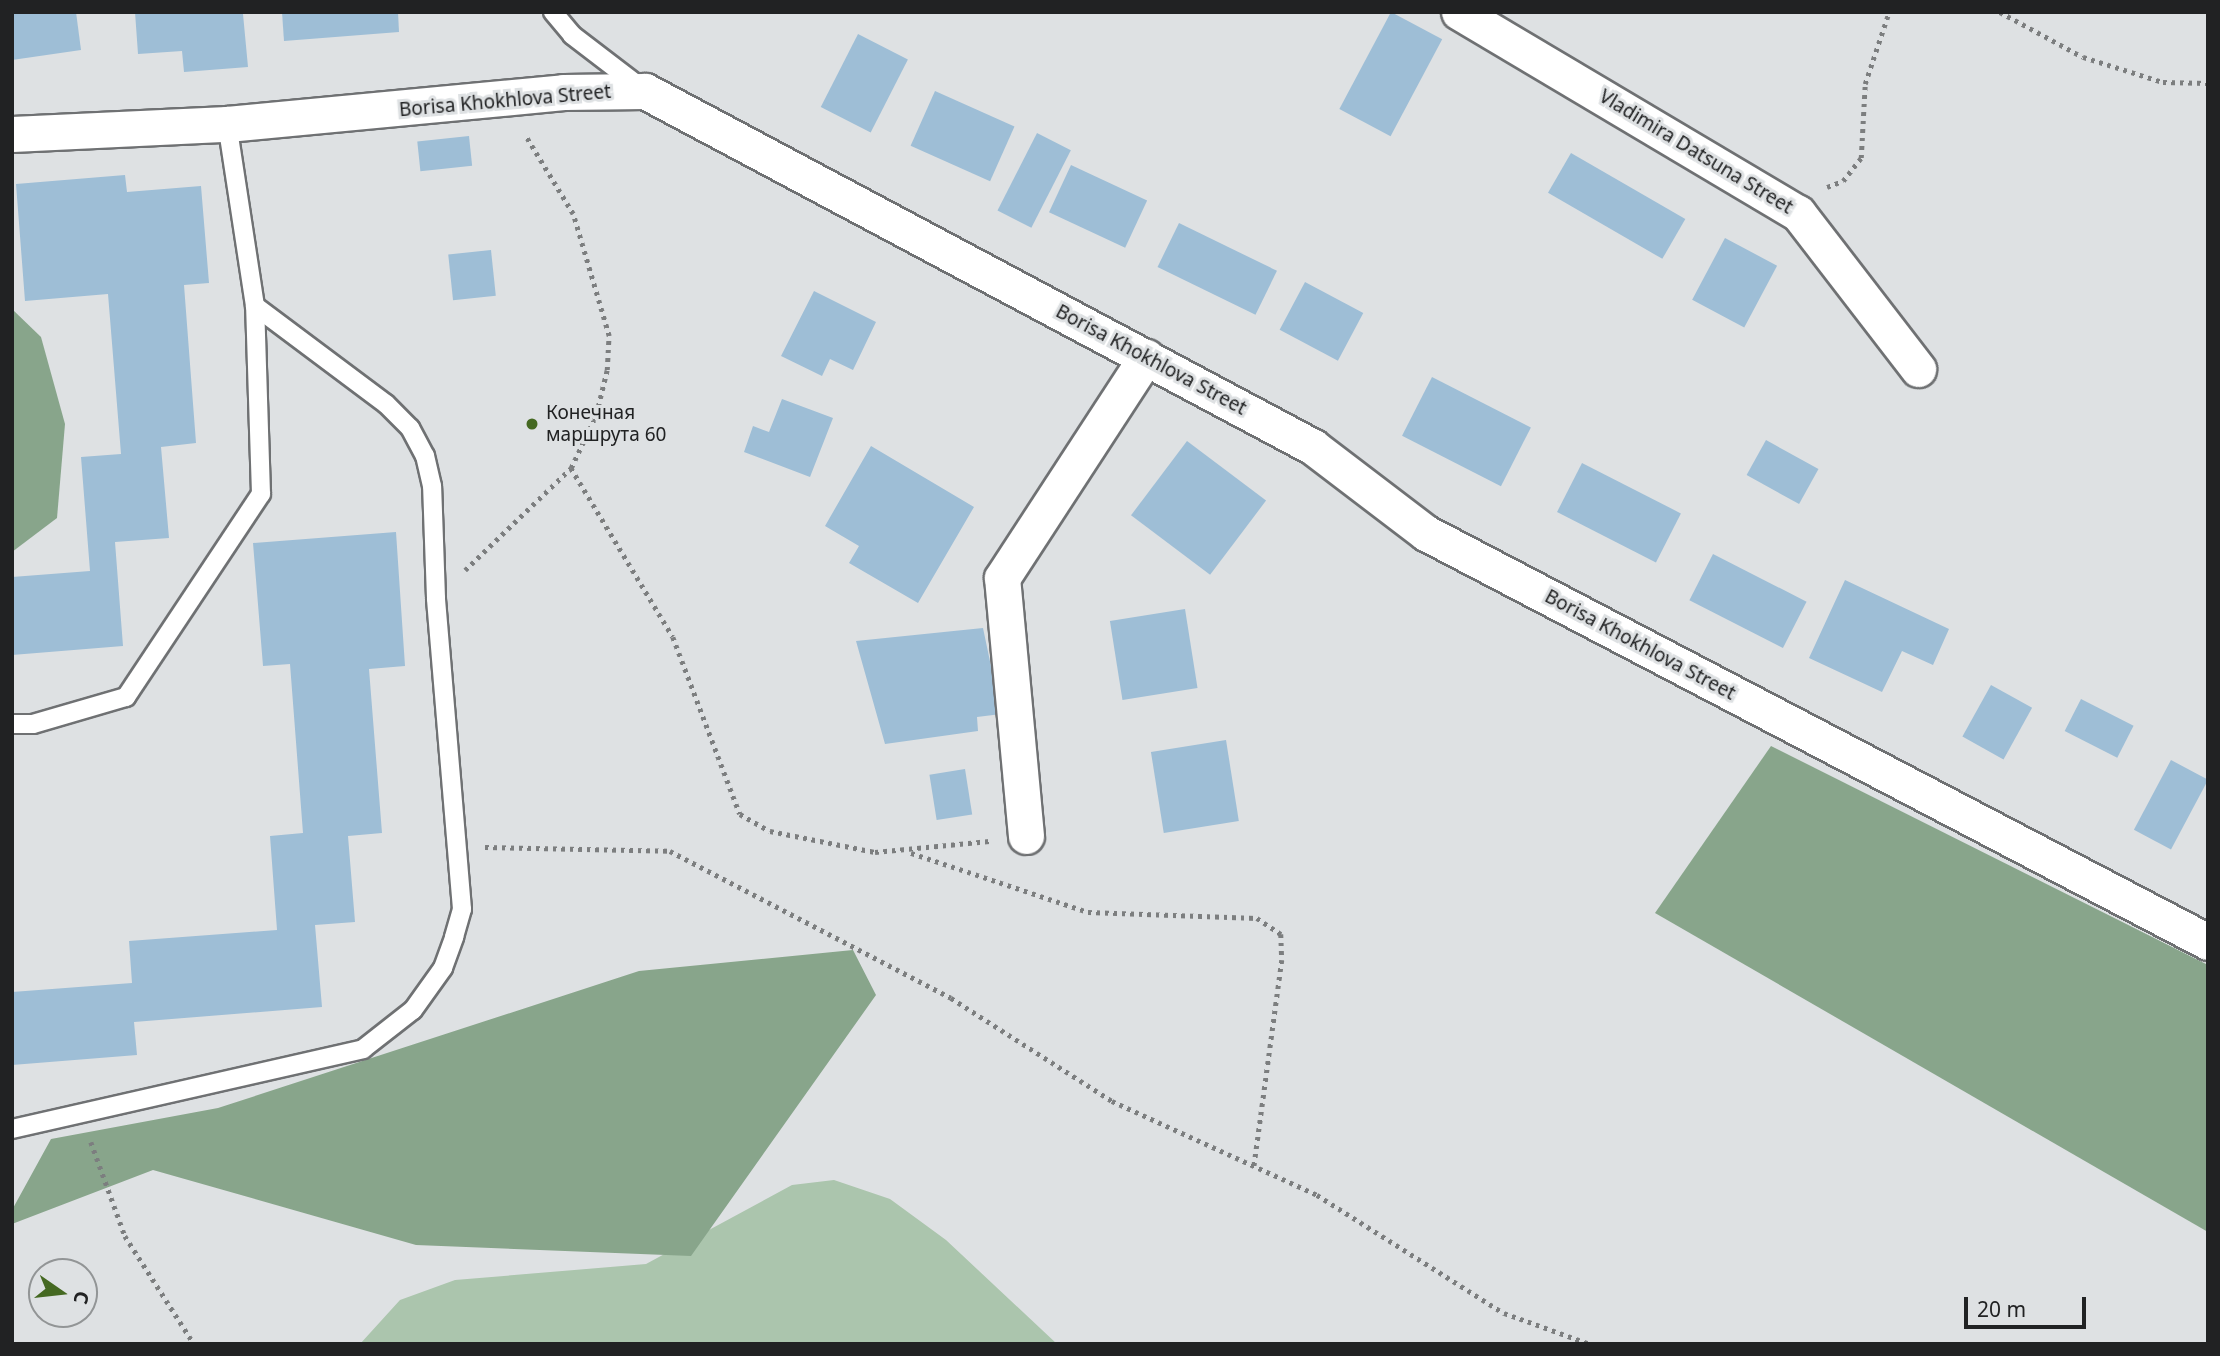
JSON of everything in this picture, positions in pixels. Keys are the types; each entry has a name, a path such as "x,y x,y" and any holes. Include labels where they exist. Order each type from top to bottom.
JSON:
{"street":[{"name":"Vladimira Datsuna Street","path":"1460,12 1798,213 1918,369"},
{"name":"Borisa Khokhlova Street","path":"12,134 228,124 505,101 563,92 645,91 1313,447 1426,533 2208,942"},
{"path":"1026,836 1002,578 1146,357"}],"lane":[{"path":"552,12 572,35 645,91"},
{"path":"12,724 33,724 126,696 261,494 255,306 228,124"},
{"path":"12,1129 363,1049 413,1010 443,968 462,909 436,598 432,486 410,429 386,404 255,306"}],"path":[{"path":"1798,213 1823,189 1849,176 1861,158 1865,84 1889,12"},
{"path":"2000,12 2083,57 2163,82 2208,83"},
{"path":"436,598 571,468 596,415 609,336 573,214 505,101"},
{"path":"571,468 673,637 740,814 771,831 875,852 907,852 1026,836"},
{"path":"456,847 670,851 951,998 1112,1101 1317,1195 1504,1313 1590,1344"},
{"path":"907,852 1088,912 1257,918 1281,934 1254,1166"},
{"path":"83,1114 109,1204 194,1344"}],"green space":[{"path":"12,309 41,337 65,424 57,518 12,552"},
{"path":"1771,746 2208,965 2208,1232 1655,913"},
{"path":"853,950 876,995 691,1256 416,1245 153,1170 12,1224 12,1210 51,1139 218,1108 639,971"},
{"path":"834,1180 890,1199 946,1240 1057,1344 360,1344 400,1300 455,1280 646,1264 792,1185"}],"building":[{"path":"12,12 76,12 81,50 12,60"},
{"path":"135,12 243,14 248,67 184,72 182,51 138,54"},
{"path":"282,12 398,12 399,32 284,41"},
{"path":"1391,12 1442,39 1391,136 1339,109"},
{"path":"858,34 908,59 871,132 821,107"},
{"path":"935,91 1014,126 990,181 911,146"},
{"path":"1037,133 1071,150 1031,228 998,211"},
{"path":"469,136 472,166 420,171 417,141"},
{"path":"1571,153 1685,219 1662,259 1548,193"},
{"path":"1071,165 1147,200 1125,248 1049,212"},
{"path":"125,175 127,192 201,186 209,283 184,285 196,443 161,447 169,538 115,542 123,646 12,655 12,577 90,571 81,457 121,454 108,294 25,301 16,184"},
{"path":"1179,223 1277,271 1255,315 1158,267"},
{"path":"1725,238 1777,266 1744,328 1692,300"},
{"path":"491,250 496,296 453,300 448,254"},
{"path":"1305,282 1363,313 1338,361 1280,330"},
{"path":"814,291 876,322 853,370 830,359 822,376 781,356"},
{"path":"1432,377 1531,427 1501,486 1402,436"},
{"path":"782,399 833,418 810,477 744,452 753,426 769,432"},
{"path":"1766,440 1818,469 1799,504 1747,475"},
{"path":"1187,441 1266,501 1210,575 1131,515"},
{"path":"871,446 974,507 918,603 849,563 859,546 825,526"},
{"path":"1582,463 1681,513 1656,562 1557,512"},
{"path":"396,532 405,666 369,669 382,833 348,836 355,922 315,925 322,1007 134,1022 137,1055 12,1065 12,992 132,983 129,941 277,930 270,836 303,833 290,664 263,666 253,543"},
{"path":"1713,554 1807,602 1783,648 1689,600"},
{"path":"1845,580 1949,629 1933,665 1902,651 1882,692 1809,658"},
{"path":"1185,609 1198,688 1122,700 1110,621"},
{"path":"983,628 1001,714 977,717 978,731 885,744 856,641"},
{"path":"1991,685 2032,708 2004,759 1962,737"},
{"path":"2081,699 2134,726 2117,758 2065,731"},
{"path":"1226,740 1239,821 1164,833 1151,752"},
{"path":"2171,760 2208,780 2171,849 2134,830"},
{"path":"965,769 972,814 937,820 929,775"}],"place":[{"name":"Конечная маршрута 60","path":"532,424"}]}
